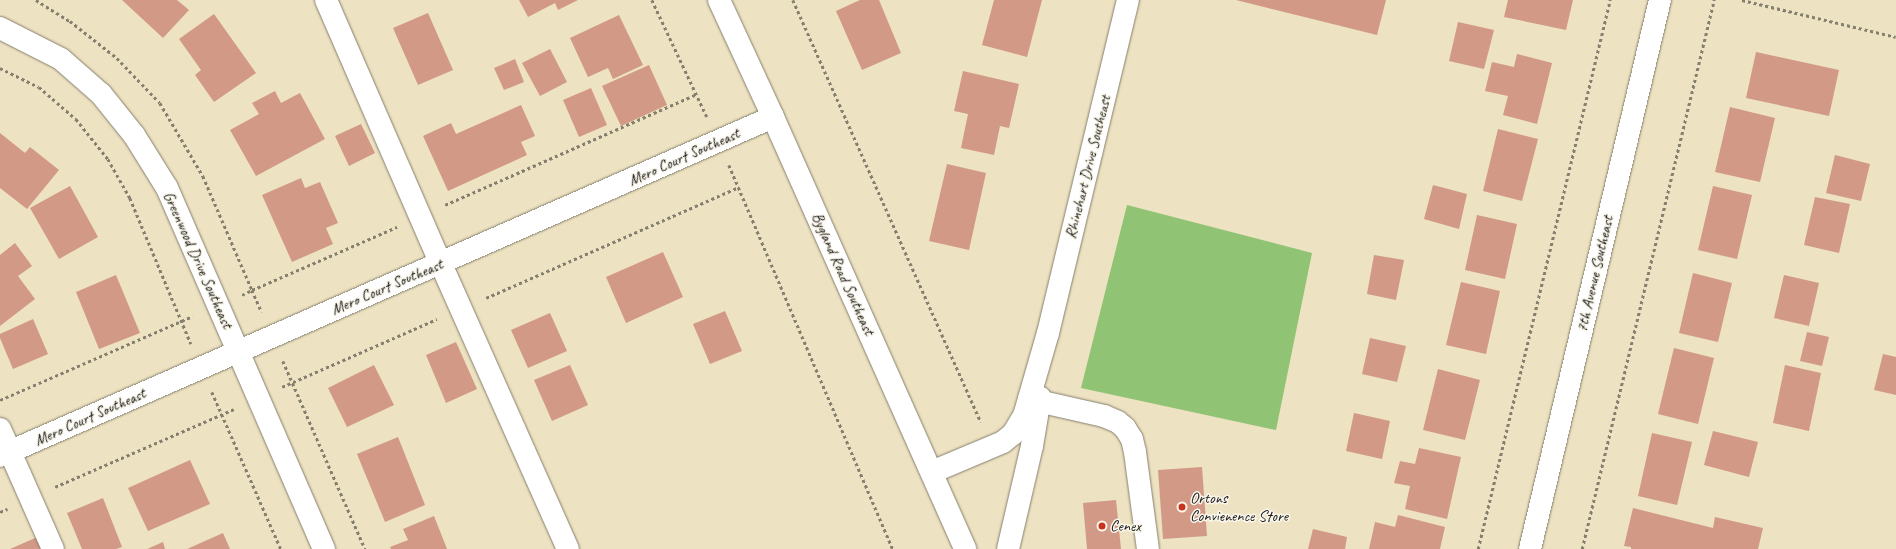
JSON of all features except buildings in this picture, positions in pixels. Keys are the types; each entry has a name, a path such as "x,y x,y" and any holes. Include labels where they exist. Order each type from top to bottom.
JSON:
{"street":[{"path":"326,0 441,264 568,549"},
{"name":"Bygland Road Southeast","path":"719,0 932,472 964,549"},
{"name":"Rhinehart Drive Southeast","path":"1008,549 1032,446 1034,400 1048,333 1128,0"},
{"name":"7th Avenue Southeast","path":"1530,549 1660,0"},
{"name":"Greenwood Drive Southeast","path":"0,28 61,59 101,94 134,134 167,188 324,549"},
{"name":"Mero Court Southeast","path":"6,454 773,117"},
{"path":"1034,400 1104,416 1118,422 1125,428 1132,439 1135,452 1148,549"},
{"name":"Rhinehart Drive Southeast","path":"932,472 1003,442 1013,434 1034,400"},
{"path":"0,429 6,454 31,498 53,549"}],"path":[{"path":"652,0 739,187 893,549"},
{"path":"793,0 976,408 990,447"},
{"path":"1478,549 1610,0"},
{"path":"1582,549 1714,0"},
{"path":"1742,0 1896,37"},
{"path":"0,68 39,87 76,119 108,159 130,198 180,321 281,549"},
{"path":"0,400 180,321 218,306 697,94"},
{"path":"0,512 739,187"},
{"path":"252,290 274,336 292,383 365,549"}],"green space":[{"path":"1127,205 1312,253 1276,430 1081,388"}],"place":[{"name":"Ortons Convienence Store","path":"1182,507"},
{"name":"Cenex","path":"1102,526"}]}
